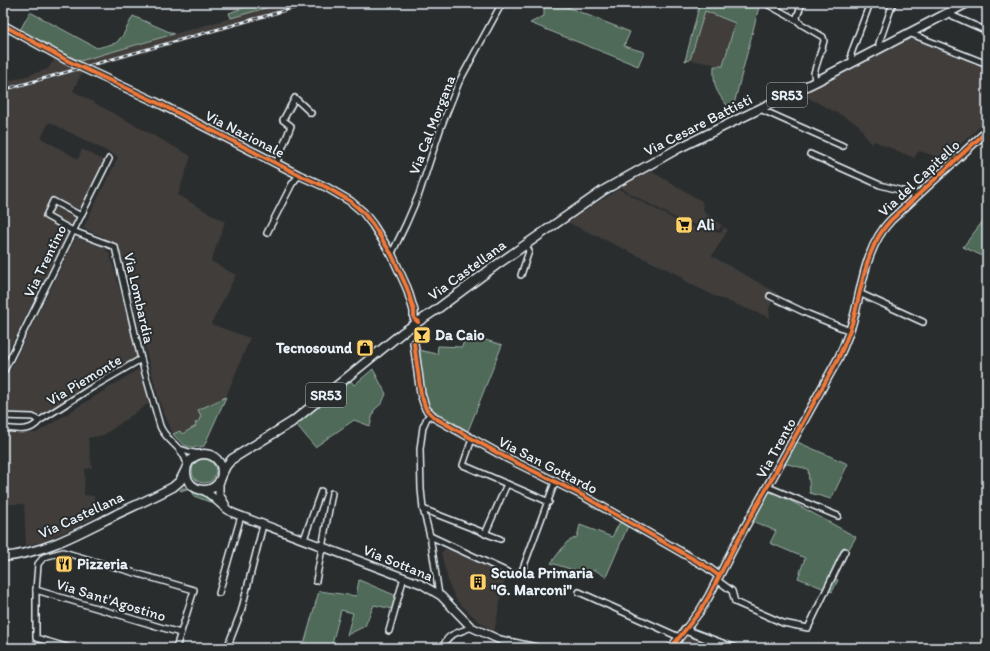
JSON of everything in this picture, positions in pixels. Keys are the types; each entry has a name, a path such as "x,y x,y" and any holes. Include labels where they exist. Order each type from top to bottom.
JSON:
{"main road":[{"name":"Via Cesare Battisti","path":"593,198 679,148 815,82 967,3"},
{"name":"Via Castellana","path":"221,478 228,463 292,422 404,332 593,198"},
{"name":"Via Castellana","path":"214,457 244,452"},
{"name":"SR53","path":"187,468 192,459 200,454 214,457"},
{"path":"214,457 220,463 221,478"},
{"name":"Via Castellana","path":"3,557 44,553 167,490 178,482 187,468"},
{"path":"187,468 187,477 189,481 199,489"},
{"name":"SR53","path":"199,489 211,489 221,478"},
{"name":"Via Castellana","path":"167,490 186,485 199,489"}],"street":[{"name":"Via Cal Morgana","path":"393,258 392,252 419,194 441,127 459,82 502,3"},
{"path":"765,3 822,35 824,39 814,73 815,82"},
{"path":"798,21 797,16 802,3"},
{"path":"853,62 851,54 870,3"},
{"path":"879,49 879,43 893,3"},
{"path":"949,12 953,16 987,31"},
{"name":"Via Nazionale","path":"3,25 68,61 156,102 276,164 326,187 350,201 363,212 374,225 393,258 407,288 414,311 414,318 418,322"},
{"path":"909,33 987,64"},
{"path":"276,164 291,126 283,120 295,98 311,113"},
{"path":"760,109 843,146"},
{"name":"Via del Capitello","path":"873,246 884,227 987,131"},
{"path":"810,154 880,185 918,195"},
{"name":"Via Trentino","path":"3,373 109,159"},
{"path":"267,233 292,184 299,175"},
{"name":"Via Lombardia","path":"81,216 53,201 46,216 73,231 115,247 142,360 161,429 184,456 187,468"},
{"path":"521,275 529,251 526,245"},
{"name":"Via Trento","path":"671,648 705,603 838,359 850,331 859,293 873,246"},
{"path":"859,293 923,322"},
{"path":"770,296 808,314 850,331"},
{"path":"404,332 414,311"},
{"name":"Via San Gottardo","path":"414,343 421,394 426,408 439,421 602,506 622,519 707,566 718,578"},
{"name":"Via Piemonte","path":"3,428 26,430 35,426 39,421 91,388 142,360"},
{"path":"431,414 427,418 423,427 420,449 421,489 423,509 430,536 439,595"},
{"name":"Via Piemonte","path":"3,416 33,417 39,421"},
{"path":"472,439 463,465 549,502"},
{"name":"Via Lombardia","path":"176,446 186,451 200,454"},
{"name":"Via Sottana","path":"221,478 218,490 221,498 227,506 240,516"},
{"path":"430,536 514,575 522,571 556,482"},
{"path":"485,534 507,484"},
{"path":"768,487 838,516"},
{"name":"Via Sottana","path":"199,489 212,495 227,510 240,516 421,584 439,595 471,627 500,640 536,648"},
{"path":"304,539 321,491"},
{"path":"316,582 332,494"},
{"path":"423,509 500,539"},
{"path":"219,593 240,516"},
{"path":"227,648 241,612 263,525"},
{"path":"718,578 732,592 735,602 783,623 808,628 845,551"},
{"path":"70,648 36,638 36,590 38,564 44,553 63,552 194,590 176,648"},
{"path":"389,631 404,577"},
{"name":"Via Sant'Agostino","path":"36,590 180,633"},
{"path":"579,592 679,637"},
{"path":"442,648 446,638 471,627"},
{"path":"685,630 732,648"}],"shaded area":[{"path":"283,3 318,3 91,68 80,61"},
{"path":"705,11 735,23 723,66 690,60"},
{"path":"914,38 987,66 987,120 945,159 919,151 914,158 874,141 871,145 858,124 795,91 877,50"},
{"path":"56,57 83,70 73,91 191,156 178,195 225,222 211,261 236,275 211,324 250,338 226,397 199,410 201,416 197,426 181,434 180,431 173,434 160,404 120,254 115,245 105,238 83,228 118,157 49,122 41,138 78,159 82,149 105,161 3,361 3,83 48,69"},
{"path":"644,167 702,201 704,212 722,225 719,230 677,219 617,186"},
{"path":"619,189 679,222 700,229 721,233 724,227 728,230 712,256 777,293 769,308 770,318 712,295 683,280 683,277 567,222"},
{"path":"76,237 105,248 110,255 139,357 48,415 3,411 3,384"},
{"path":"142,367 146,381 149,403 104,435 88,438 92,468 85,469 84,495 94,496 95,517 41,542 26,546 24,504 8,504 8,472 3,472 3,431 36,433"},
{"path":"445,549 452,550 502,571 499,576 505,578 494,632 478,621 457,601 449,585 441,553"},
{"path":"685,633 723,647 673,648"}],"green space":[{"path":"256,3 283,3 231,18 229,13"},
{"path":"541,3 557,3 630,32 624,46 644,52 638,66 530,23 544,16 544,5"},
{"path":"700,3 760,3 732,112 717,91 714,81 714,66 723,66 735,23 705,11 690,60 685,61"},
{"path":"30,12 97,48 116,43 123,35 133,16 174,34 80,61 19,32"},
{"path":"987,212 987,258 963,247 983,221"},
{"path":"466,334 502,345 468,431 428,406 422,387 418,350 437,354 438,346 462,347"},
{"path":"373,369 386,394 382,403 374,410 370,426 354,420 315,447 296,424 351,381 354,385"},
{"path":"226,397 204,446 187,446 180,442 173,434 180,431 182,434 196,426 195,423 198,422 201,416 198,410"},
{"path":"795,441 848,464 831,499 810,493 808,469 783,463"},
{"path":"204,459 212,463 216,471 212,479 204,483 196,479 192,471 196,463"},
{"path":"190,489 198,491 220,506 194,496 192,490"},
{"path":"769,489 856,537 835,578 838,580 832,592 798,578 805,558 770,543 776,531 752,521"},
{"path":"620,522 628,526 606,577 595,570 586,574 551,563 567,542 577,537 580,525 612,537"},
{"path":"359,580 399,597 393,609 374,605 365,626 347,635 353,613 341,610 331,648 303,648 319,591 356,596"}],"railway":[{"path":"3,90 311,3"}],"cycle path":[{"path":"3,25 68,61 156,102 299,175 326,187 350,201 363,212 392,255 407,288 414,311 414,318 418,322"},
{"path":"671,648 700,611 709,596 734,547 838,359 852,325 867,264 876,240 891,220 987,131"},
{"path":"414,343 421,394 426,409 435,418 505,457 580,494 707,567 719,576"}],"place":[{"name":"Alì","path":"684,225"},
{"name":"Da Caio","path":"422,335"},
{"name":"Tecnosound","path":"365,348"},
{"name":"Pizzeria","path":"64,564"},
{"name":"Scuola Primaria \"G. Marconi\"","path":"478,582"}]}
